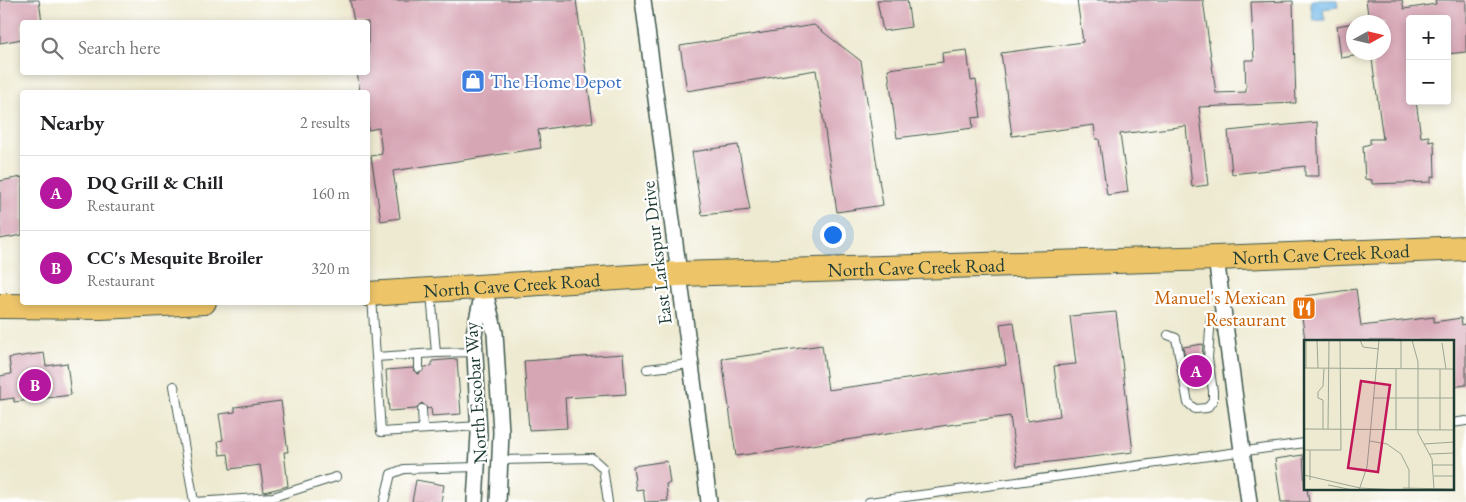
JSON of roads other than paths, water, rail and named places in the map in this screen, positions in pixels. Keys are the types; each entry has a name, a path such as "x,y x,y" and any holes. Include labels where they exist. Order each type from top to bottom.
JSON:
{"main road":[{"name":"North Cave Creek Road","path":"370,294 679,274 1216,258 1466,248"},
{"path":"0,306 140,305"}],"street":[{"name":"East Larkspur Drive","path":"643,0 709,502"},
{"path":"1216,258 1249,502"},
{"name":"North Escobar Way","path":"475,502 479,426 474,334 484,288"},
{"name":"North Escobar Way","path":"484,288 495,332 501,460 498,502"}],"lane":[{"path":"430,291 436,353"},
{"path":"370,294 381,432 479,426"},
{"path":"1168,335 1176,338 1188,403 1195,410 1207,408 1213,400 1214,391 1208,358 1211,316"},
{"path":"376,357 475,352"},
{"path":"418,354 419,368"},
{"path":"647,369 690,364"},
{"path":"174,386 194,502 273,497 313,486 336,477"},
{"path":"422,409 424,429"},
{"path":"869,502 1304,443"},
{"path":"501,460 592,458 603,468 608,502"},
{"path":"384,502 390,474 404,469 478,468"}],"water":[{"path":"1312,0 1337,0 1338,7 1323,9 1325,20 1313,21 1310,2"}],"place":[{"name":"The Home Depot","path":"473,81"},
{"name":"Manuel's Mexican Restaurant","path":"1304,308"},
{"name":"DQ Grill & Chill","path":"1196,371"},
{"name":"CC's Mesquite Broiler","path":"35,385"}]}
